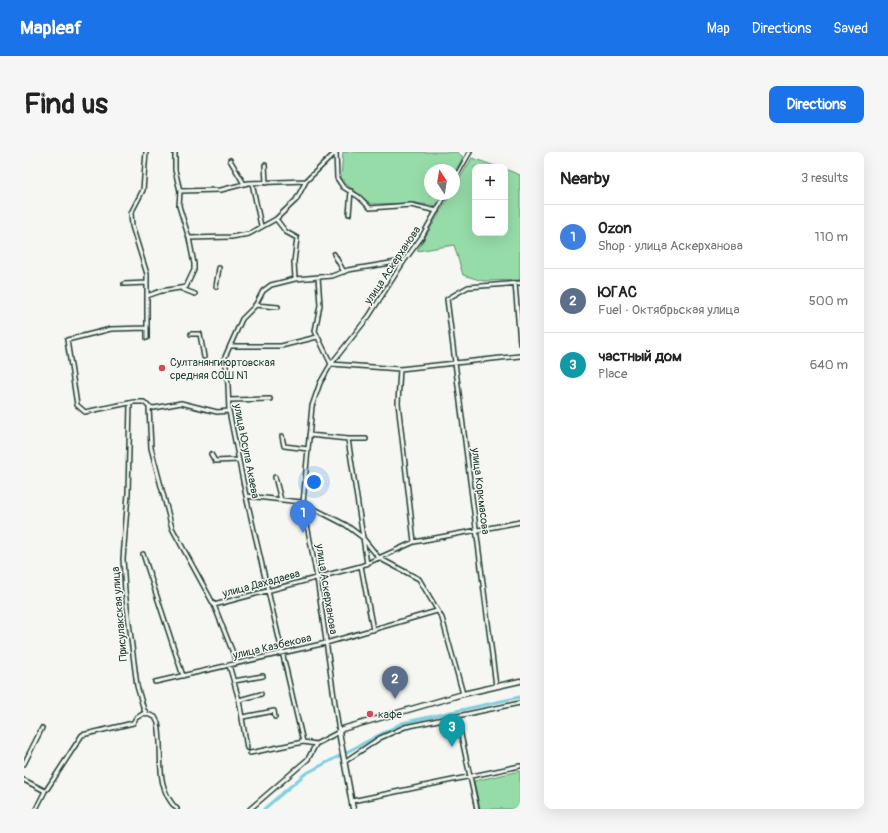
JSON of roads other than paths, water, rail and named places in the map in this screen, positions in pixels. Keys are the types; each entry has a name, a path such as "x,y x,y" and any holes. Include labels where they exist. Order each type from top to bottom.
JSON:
{"street":[{"path":"146,152 143,190 131,213 132,226 147,274 147,338"},
{"path":"147,296 161,291 186,288 194,270 189,238 179,206 180,191 174,152"},
{"path":"189,238 231,237 249,234 276,219 296,200 306,181 336,152"},
{"path":"336,152 337,178 343,187 351,191 370,208 411,206 437,211"},
{"path":"460,169 469,153 463,152"},
{"path":"230,160 244,184"},
{"path":"265,165 266,183"},
{"path":"180,191 221,190 252,183 306,181"},
{"path":"252,183 261,226"},
{"path":"349,214 351,191"},
{"name":"улица Аскерханова","path":"353,809 339,732 317,578 303,503 312,406 320,383 331,364 369,316 404,261 421,238 443,200"},
{"path":"276,219 286,232 297,238 294,262 295,279"},
{"path":"334,254 344,272"},
{"name":"улица Юсупа Акаева","path":"303,742 246,496 229,412 225,357 242,319 256,305 263,291 270,284 295,279 332,276 344,272 404,261"},
{"path":"216,287 219,268"},
{"path":"318,277 320,304 315,331 331,364 400,369 520,356"},
{"path":"124,284 147,283"},
{"path":"520,283 515,283 520,343"},
{"name":"улица Коркмасова","path":"496,686 447,299 468,287 515,283"},
{"path":"182,289 195,294"},
{"path":"256,305 278,307"},
{"path":"146,328 111,329 67,340 77,405 85,412 130,403 144,402 149,407 151,448 172,528 214,605 237,663"},
{"path":"191,334 200,334 204,358"},
{"path":"231,346 281,346 317,337"},
{"path":"400,369 398,403 414,542"},
{"path":"229,400 270,399"},
{"name":"Присулакская улица","path":"130,403 123,572 132,660 137,686 146,712 155,717 158,722 163,790 169,801 177,809"},
{"path":"149,407 161,407 181,403 217,412 229,412"},
{"path":"309,435 348,439 366,439"},
{"path":"282,436 284,446 308,449"},
{"path":"348,439 367,564"},
{"path":"211,454 215,462 239,460"},
{"path":"275,477 281,500"},
{"path":"246,496 303,503 346,525 362,537 378,558 419,579 429,594 445,627 463,694"},
{"name":"улица Дахадаева","path":"214,605 361,566 414,542 520,522"},
{"path":"143,554 183,676"},
{"path":"361,566 372,630"},
{"name":"улица Казбекова","path":"155,682 326,643 437,611"},
{"path":"229,665 243,717 247,748"},
{"path":"234,681 263,676"},
{"path":"250,809 308,759 316,744 349,726 463,694 520,681"},
{"path":"239,700 261,694"},
{"path":"344,760 380,738 405,727 520,703"},
{"path":"243,717 274,711 275,717"},
{"path":"36,809 46,790 82,735 133,723 136,718 146,712"},
{"path":"457,716 477,809"},
{"path":"24,764 42,728"},
{"path":"250,753 303,742 316,744"},
{"path":"352,801 520,766"},
{"path":"24,780 46,790"}],"waterway":[{"path":"264,809 305,774 402,723 520,697"}],"place":[{"name":"Султанянгиюртовская средняя СОШ N1","path":"162,368"},
{"name":"Ozon","path":"303,533"},
{"name":"ЮГАС","path":"395,699"},
{"name":"кафе","path":"370,714"},
{"name":"частный дом","path":"452,747"}]}
